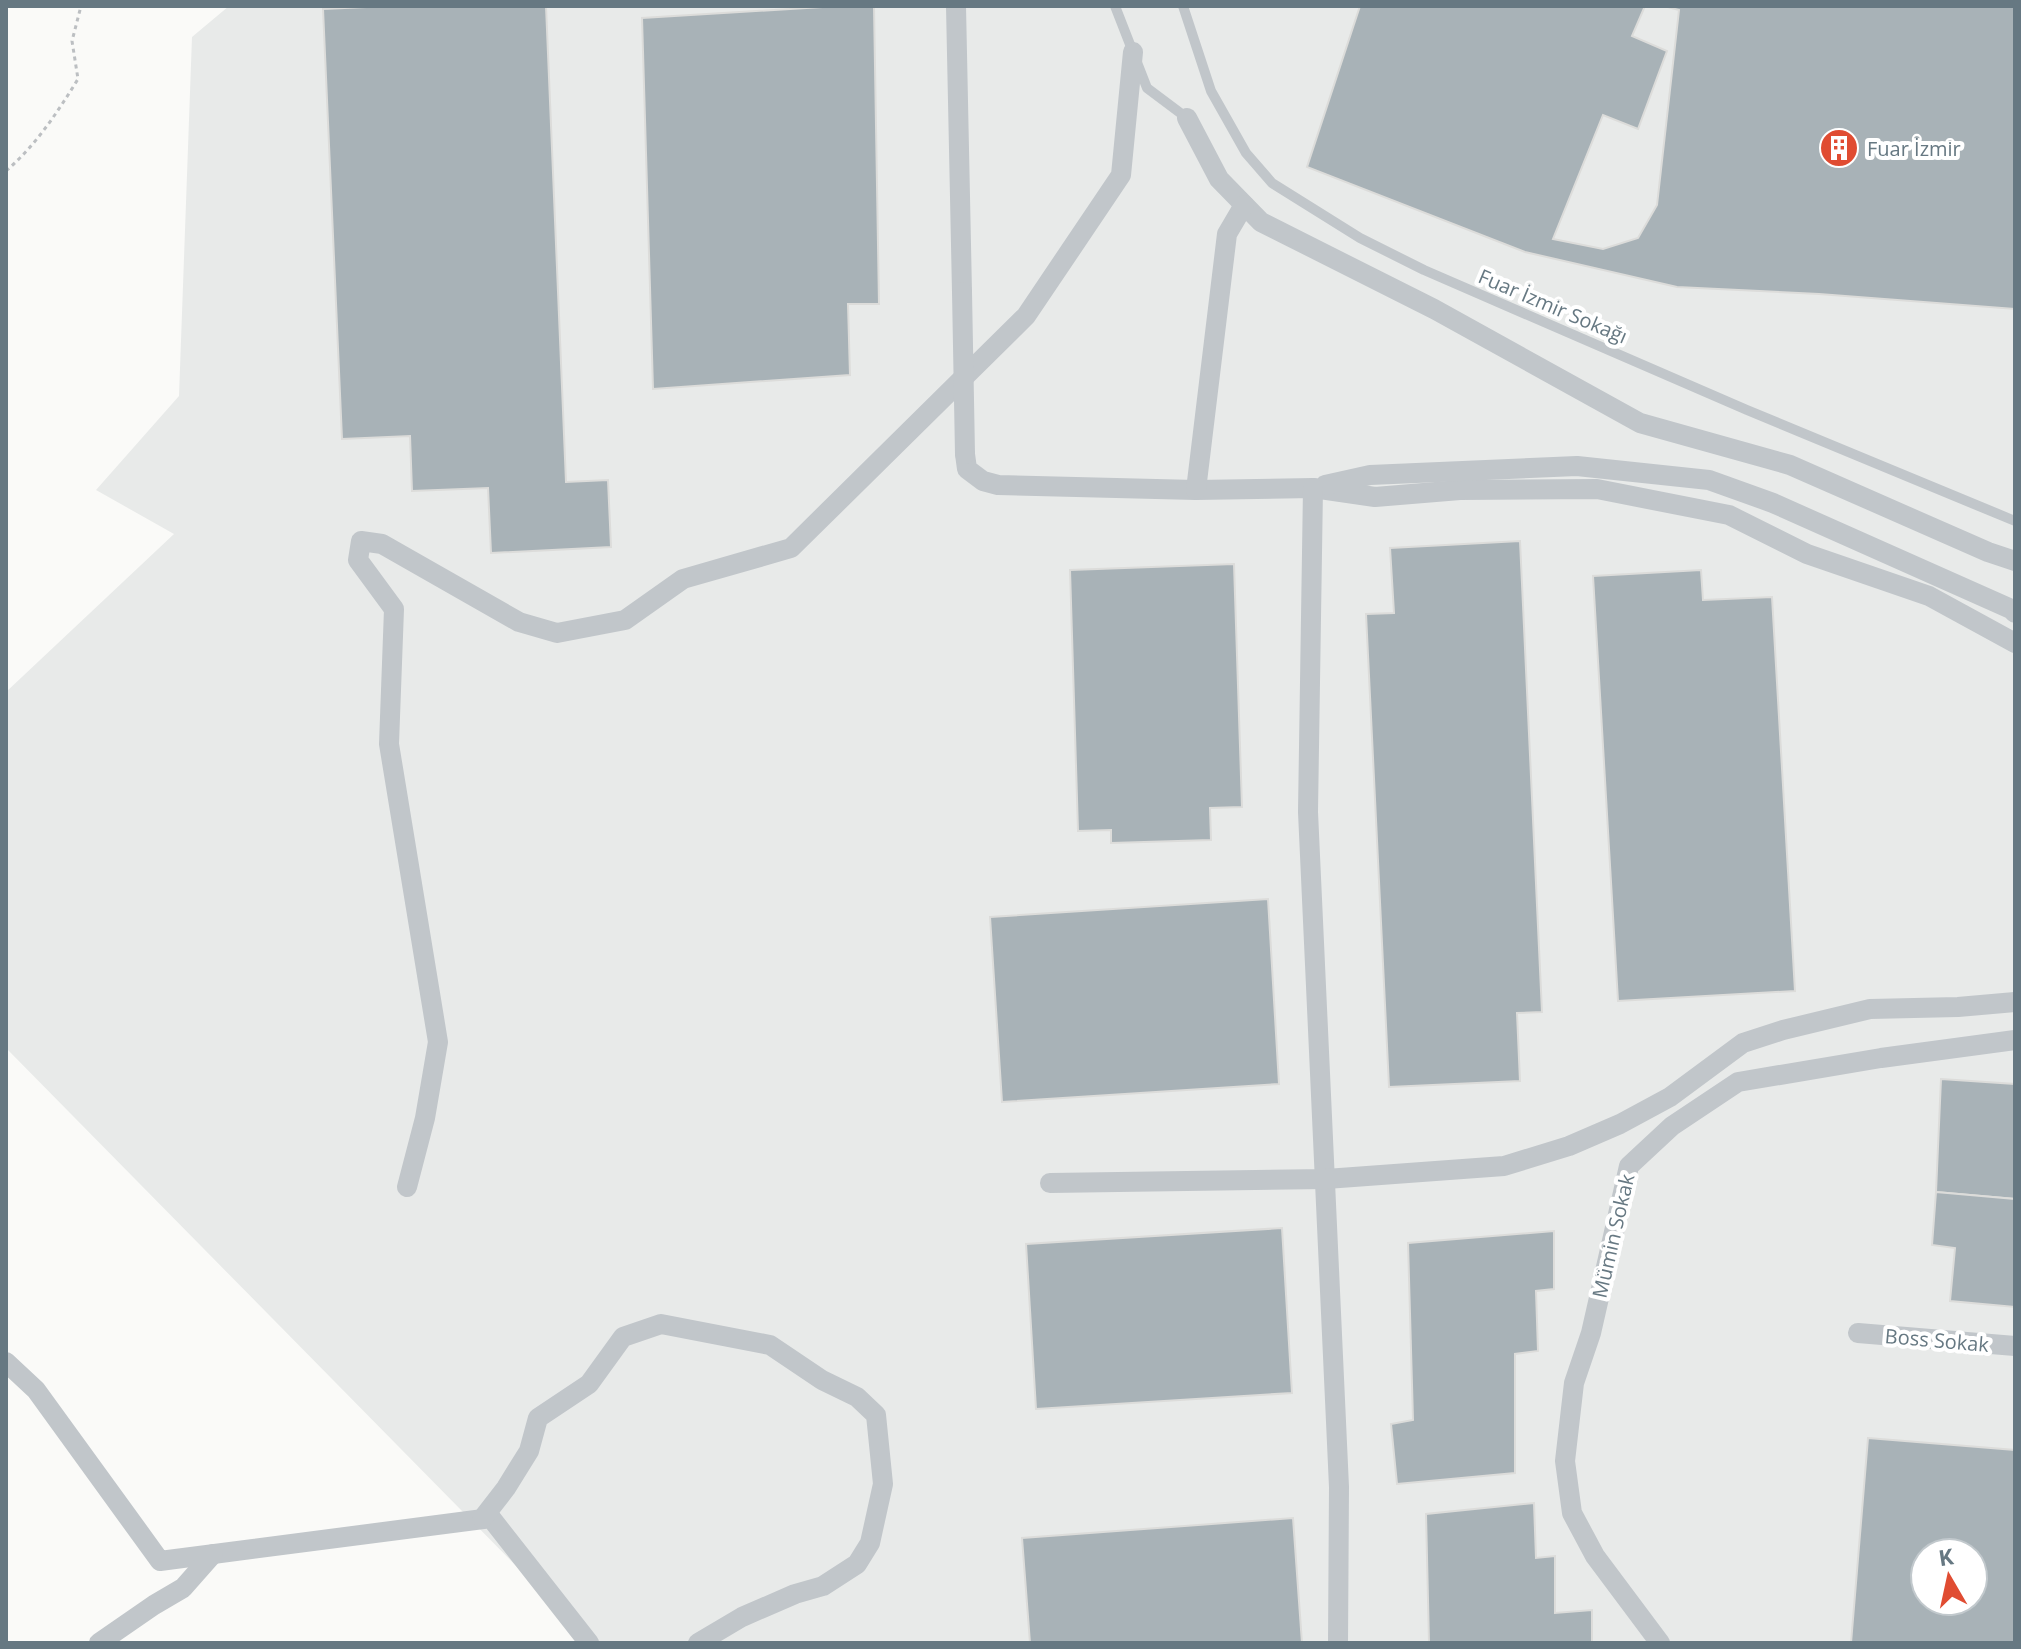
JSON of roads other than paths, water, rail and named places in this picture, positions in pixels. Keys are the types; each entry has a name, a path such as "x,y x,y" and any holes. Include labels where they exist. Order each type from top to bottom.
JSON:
{"street":[{"path":"956,6 965,454 967,469 983,481 998,485 1196,490 1313,488 1375,497 1460,490 1597,489 1729,515 1807,554 1929,596 2015,643"},
{"path":"407,1187 425,1118 438,1042 389,744 394,609 358,560 361,541 382,544 519,622 557,633 625,620 683,579 791,548 1026,316 1121,175 1133,52"},
{"path":"1187,118 1219,179 1261,222 1434,309 1640,423 1790,465 2015,561"},
{"path":"1196,490 1227,234 1244,205"},
{"path":"1313,488 1370,475 1577,466 1709,480 1773,503 2015,613"},
{"path":"1313,488 1308,812 1339,1487 1338,1643"},
{"path":"1050,1183 1326,1179 1504,1166 1569,1146 1620,1124 1670,1097 1743,1043 1783,1030 1870,1009 2015,1002"},
{"name":"Mümin Sokak","path":"1660,1643 1595,1556 1572,1513 1565,1461 1574,1383 1591,1333 1629,1166 1672,1126 1738,1082 2015,1040"},
{"path":"482,1519 529,1451 538,1418 589,1384 623,1337 661,1324 770,1345 822,1380 857,1397 876,1415 883,1484 870,1543 857,1564 823,1586 795,1594 742,1617 698,1643"},
{"name":"Boss Sokak","path":"1858,1333 2015,1346"},
{"path":"6,1362 36,1390 160,1561 491,1518 589,1643"},
{"path":"99,1643 183,1588 213,1554"}],"lane":[{"path":"1115,6 1147,88 1187,118"},
{"name":"Fuar İzmir Sokağı","path":"1183,6 1211,91 1246,153 1272,183 1360,238 1424,270 1747,410 2015,521"}],"place":[{"name":"Fuar İzmir","path":"1839,148"}]}
